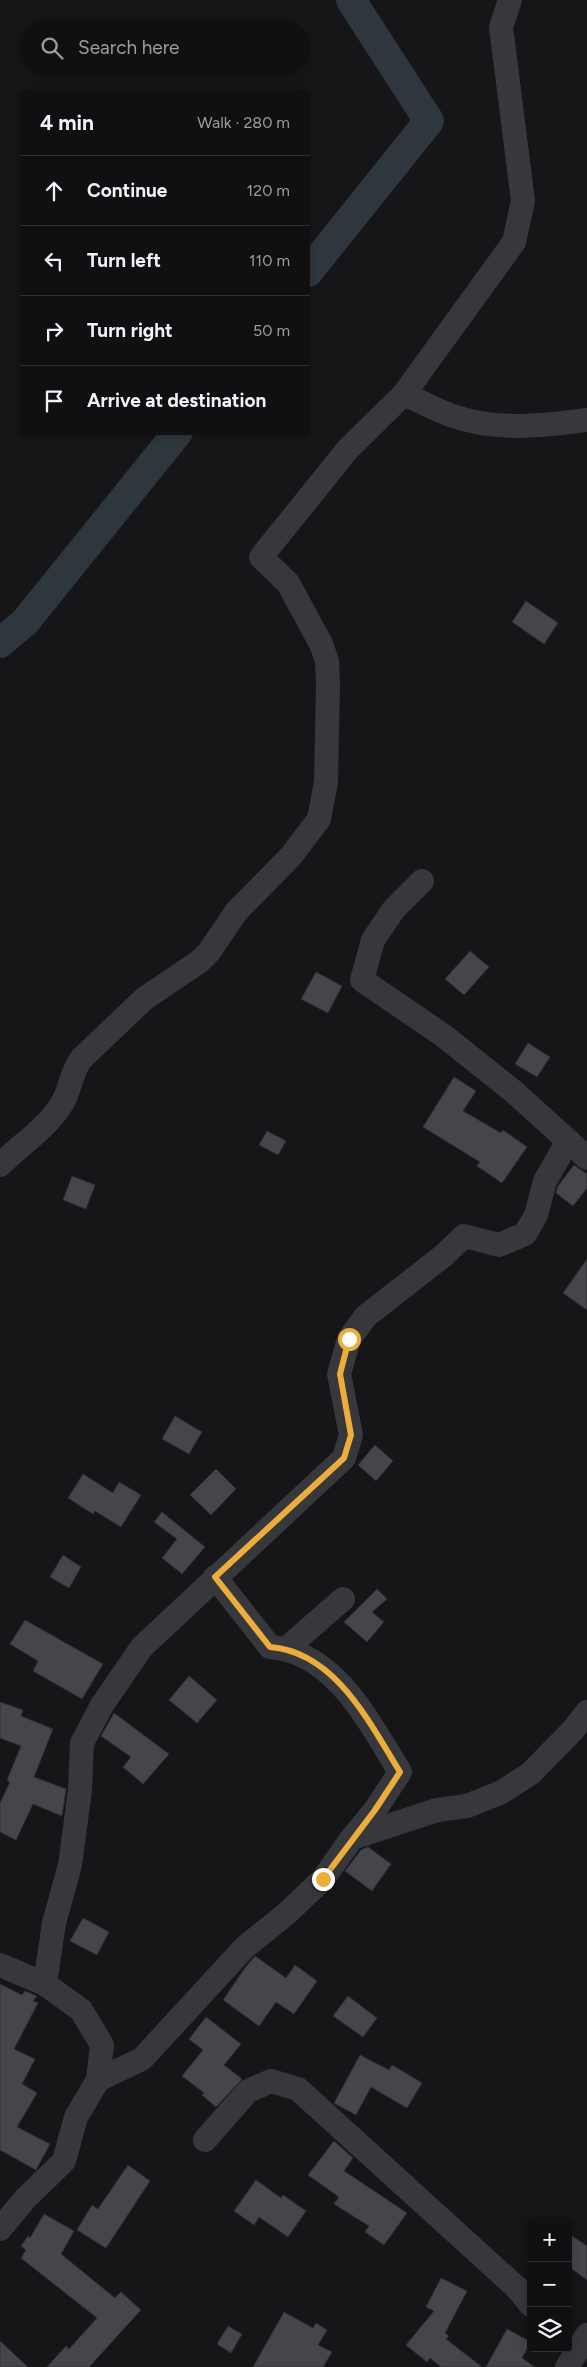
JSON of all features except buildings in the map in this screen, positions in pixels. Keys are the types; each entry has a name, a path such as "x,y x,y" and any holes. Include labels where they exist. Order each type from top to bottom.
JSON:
{"street":[{"path":"0,1165 55,1114 63,1102 73,1071 81,1059 144,999 200,961 209,952 236,912 291,856 318,819 326,782 328,684 326,661 321,644 288,583 261,557 348,449 404,394 514,242 524,202 501,27 510,0"},
{"path":"404,394 454,417 496,425 549,426 587,420"},
{"path":"422,881 394,909 373,940 362,980 444,1036 513,1091 587,1158"},
{"path":"45,1984 54,1923 70,1866 80,1790 82,1743 102,1705 142,1647 344,1458 351,1435 340,1374 349,1339 366,1316 443,1256 464,1236 499,1245 525,1234 536,1214 545,1181 568,1141"},
{"path":"98,2080 142,2059 246,1947 285,1915 323,1879 352,1838 375,1810 400,1772 342,1685 306,1656 287,1648 270,1647 215,1577"},
{"path":"287,1648 343,1599"},
{"path":"352,1838 437,1810 467,1806 502,1792 531,1772 568,1736 587,1712"},
{"path":"0,1965 45,1984 81,2010 102,2045 98,2080 76,2117 64,2161 25,2198 0,2229"},
{"path":"205,2140 248,2091 271,2081 298,2088 517,2288 527,2300"},
{"path":"569,2357 587,2335"}],"waterway":[{"path":"310,270 429,121 351,0"},
{"path":"0,643 25,622 176,435"}],"route":[{"path":"323,1879 352,1838 375,1810 400,1772 342,1685 306,1656 287,1648 270,1647 215,1577 344,1458 351,1435 340,1374 349,1339"}]}
